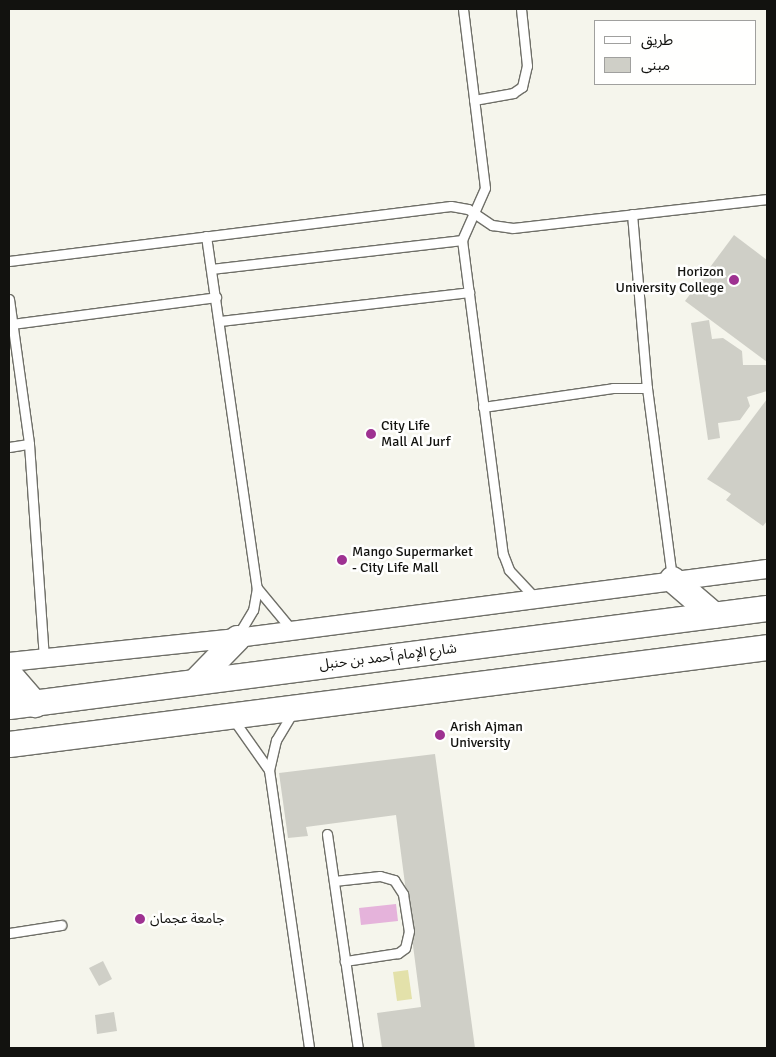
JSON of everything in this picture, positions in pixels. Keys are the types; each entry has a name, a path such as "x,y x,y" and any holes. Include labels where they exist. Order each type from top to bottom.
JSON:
{"street":[{"path":"9,662 237,638 533,596 767,569"},
{"path":"672,579 714,615"},
{"name":"شارع الإمام أحمد بن حنبل","path":"9,706 767,608"},
{"path":"194,681 237,638"},
{"path":"9,744 767,647"},
{"path":"9,674 34,704"}],"lane":[{"path":"463,9 485,188 462,240 502,554 510,570 533,596"},
{"path":"474,100 513,94 524,82 527,66 520,9"},
{"path":"9,261 451,206 474,214 492,225 513,228 767,199"},
{"path":"632,214 647,388 672,579"},
{"path":"206,236 220,321 257,588 253,610 237,638"},
{"path":"212,270 462,240"},
{"path":"220,321 469,292"},
{"path":"12,324 216,297"},
{"path":"9,299 28,444 44,657"},
{"path":"483,407 613,388 647,388"},
{"path":"9,447 28,444"},
{"path":"257,588 292,630"},
{"path":"298,707 276,740 269,770 309,1048"},
{"path":"230,715 269,770"},
{"path":"327,834 358,1048"},
{"path":"334,880 380,876 394,880 403,894 409,931 405,948 398,953 345,961"},
{"path":"9,933 61,925"}],"shaded area":[{"path":"396,904 398,921 361,925 359,908"},
{"path":"408,970 412,999 397,1001 393,972"}],"building":[{"name":"Horizon University College","path":"734,235 767,260 767,362 685,301"},
{"name":"Horizon University College","path":"709,320 712,339 723,338 742,351 743,365 767,365 767,391 747,397 750,406 740,420 718,423 720,438 708,440 691,323"},
{"path":"767,399 767,521 763,526 726,500 731,494 707,479"},
{"path":"435,754 475,1048 382,1048 377,1013 421,1007 396,815 306,827 308,836 288,838 279,773"},
{"path":"103,961 112,979 99,986 89,968"},
{"path":"114,1012 117,1031 97,1034 95,1015"}],"place":[{"name":"Horizon University College","path":"734,280"},
{"name":"City Life Mall Al Jurf","path":"371,434"},
{"name":"Mango Supermarket - City Life Mall","path":"342,560"},
{"name":"Arish Ajman University","path":"440,735"},
{"name":"جامعة عجمان","path":"140,919"}]}
